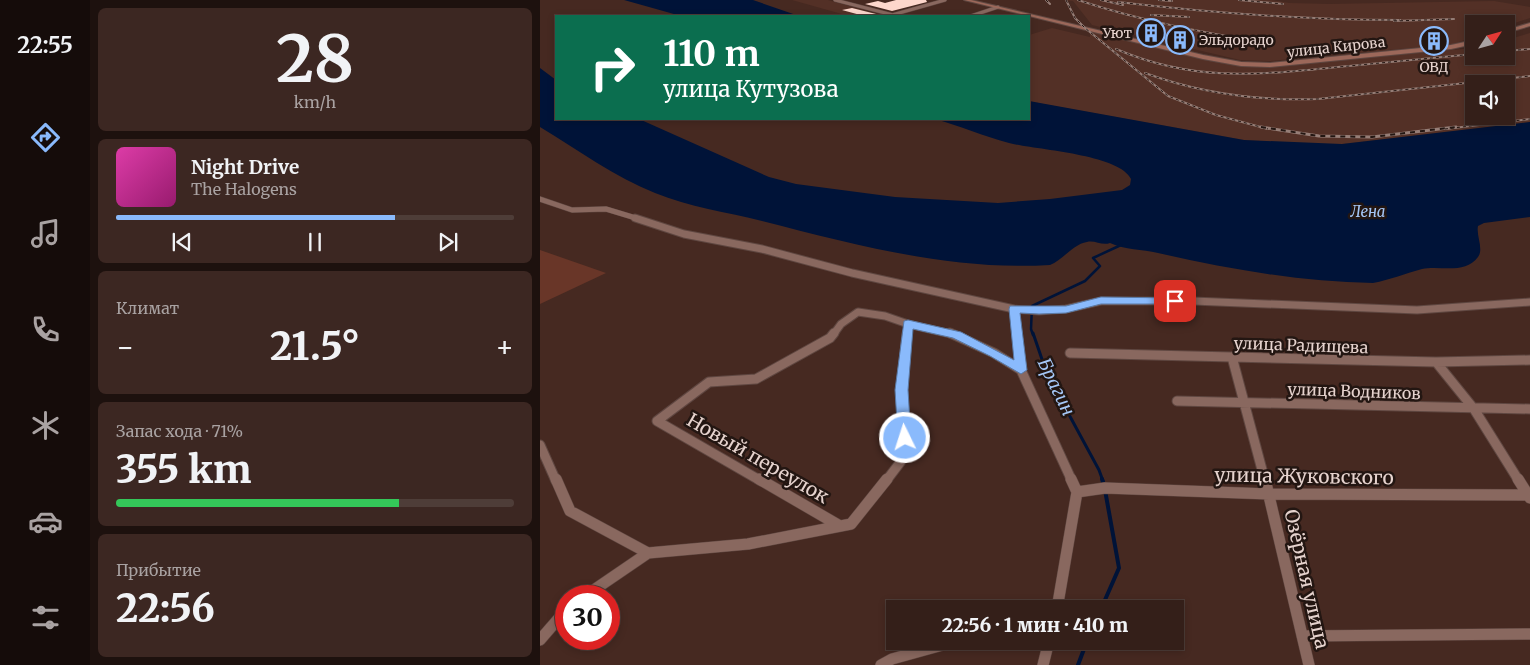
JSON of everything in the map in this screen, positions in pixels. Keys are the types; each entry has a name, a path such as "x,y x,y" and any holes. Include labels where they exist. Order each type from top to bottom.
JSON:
{"main road":[{"name":"улица Кирова","path":"966,0 1203,57 1226,62 1258,65 1427,50 1465,44"},
{"path":"1515,29 1530,24"}],"street":[{"path":"834,0 890,15"},
{"path":"897,15 945,0"},
{"path":"974,15 998,7"},
{"path":"540,199 572,210 606,209 684,234 762,250 976,302 1018,309 1039,311 1066,309 1101,300 1193,301 1417,310 1530,302"},
{"path":"1018,309 1021,370 1077,492 1059,600"},
{"name":"Новый переулок","path":"840,526 658,422 709,382 756,379 830,338 841,324 858,312 885,316 908,324"},
{"path":"601,585 648,553 748,544 851,524 902,460 905,438 901,390 908,324 957,335 994,353 1021,370"},
{"name":"улица Радищева","path":"1070,353 1436,362 1530,360"},
{"name":"Озёрная улица","path":"1232,357 1269,494 1308,665"},
{"path":"1436,362 1474,409 1529,496"},
{"name":"улица Водников","path":"1177,401 1530,409"},
{"path":"540,445 570,511 648,553"},
{"name":"улица Жуковского","path":"1077,492 1105,488 1269,494 1529,496"},
{"path":"540,640 555,623"},
{"path":"1302,636 1530,634"},
{"path":"881,665 926,650"},
{"path":"1043,665 1047,650"}],"shaded area":[{"path":"792,0 828,0 882,15 845,15"},
{"path":"1062,0 1272,0 1289,3 1329,4 1494,1 1530,7 1530,18 1515,23 1515,15 1465,15 1465,40 1453,44 1269,61 1240,60 1092,25 1073,1"},
{"path":"1052,28 1090,37 1090,33 1097,32 1236,65 1267,67 1465,49 1465,65 1515,65 1515,37 1530,33 1530,122 1515,124 1515,75 1465,75 1465,125 1504,125 1342,144 1322,145 1244,140 1030,101 1030,35"},
{"path":"540,250 606,273 540,304"}],"water":[{"path":"624,0 753,0 796,15 677,15"},
{"name":"Лена","path":"540,68 555,79 555,120 641,120 769,177 796,184 895,197 998,203 1122,190 1130,185 1131,179 1123,171 1111,164 1094,158 1009,143 938,120 1030,120 1030,101 1244,140 1342,144 1530,122 1530,217 1484,223 1478,226 1480,254 1473,263 1466,266 1459,268 1422,269 1373,283 1265,274 1110,243 1093,242 1082,243 1050,265 1013,266 941,260 869,247 695,206 640,187 540,127"}],"building":[{"path":"896,0 926,0 927,2 892,11 865,4 878,1 885,3"},
{"path":"852,8 880,15 860,15 842,10"}],"waterway":[{"name":"Брагин","path":"1033,335 1031,329 1032,306 1085,281 1100,266 1093,258 1121,245"},
{"name":"Брагин","path":"1033,333 1047,374 1099,470 1103,481"},
{"name":"Брагин","path":"1102,479 1104,485"},
{"name":"Брагин","path":"1105,490 1119,568 1105,600"},
{"name":"Брагин","path":"1078,665 1084,650"}],"railway":[{"path":"1046,0 1050,4"},
{"path":"1066,0 1075,18 1085,28 1168,96 1216,115 1268,129"},
{"path":"1078,0 1173,26 1270,43"},
{"path":"1101,0 1123,5"},
{"path":"1159,0 1172,1"},
{"path":"1239,0 1283,4"},
{"path":"1118,2 1259,15 1329,19 1400,20"},
{"path":"1151,15 1189,17"},
{"path":"1394,21 1454,19"},
{"path":"1116,49 1175,68 1231,74 1288,72 1465,55"},
{"path":"1515,50 1530,49"},
{"path":"1145,73 1209,91 1274,99 1318,99 1530,76"},
{"path":"1445,129 1530,119"},
{"path":"1261,127 1319,136 1372,137 1456,127"}],"place":[{"name":"Уют","path":"1151,33"},
{"name":"Эльдорадо","path":"1180,40"},
{"name":"ОВД","path":"1434,41"}],"route":[{"path":"905,438 901,390 908,324 957,335 994,353 1021,370 1014,309 1039,311 1066,309 1101,300 1175,301"}]}
